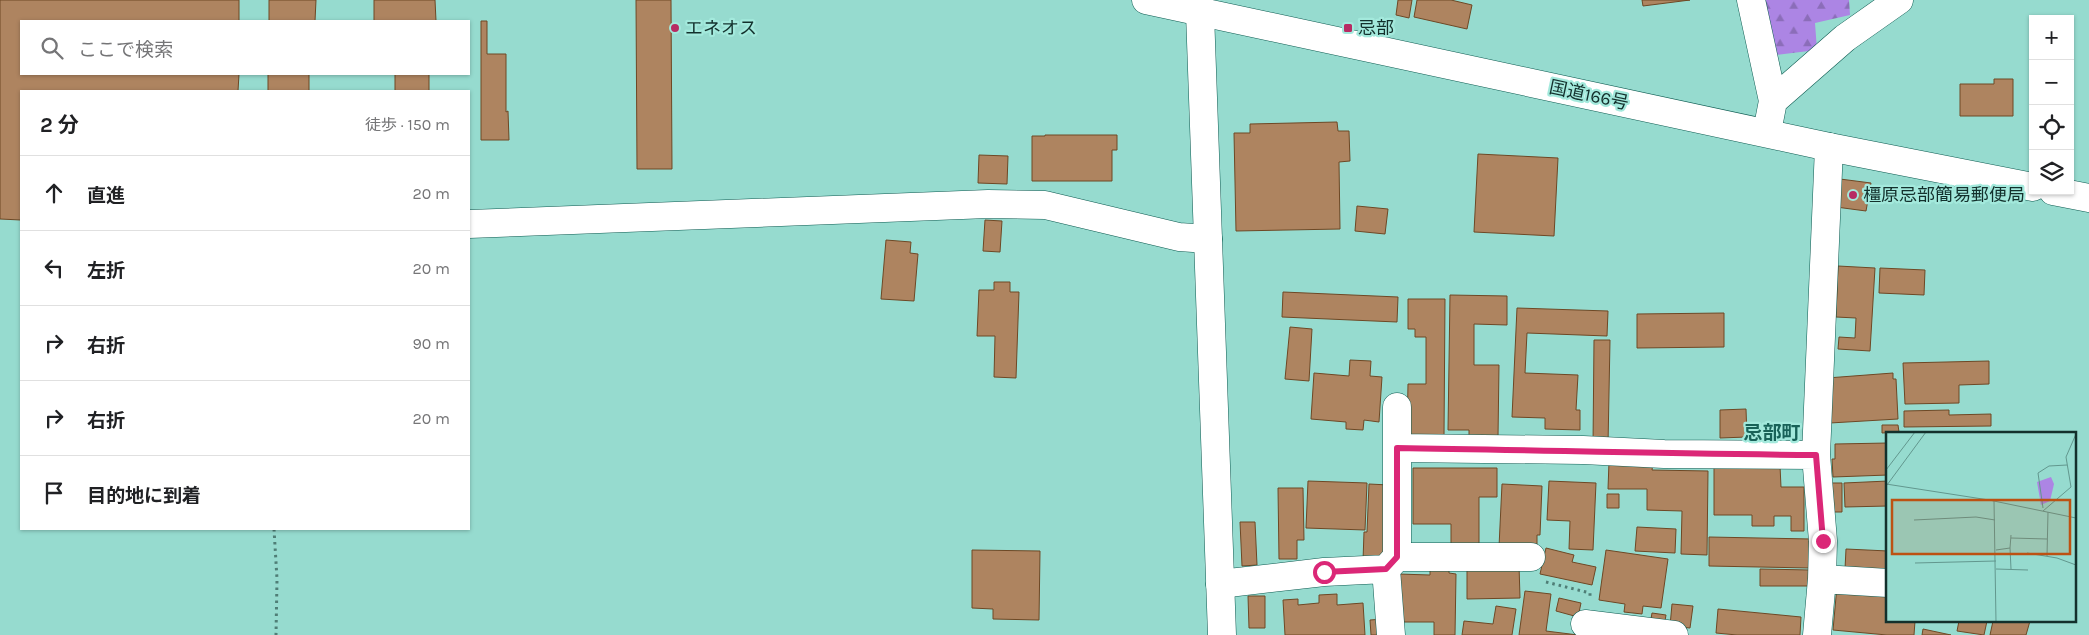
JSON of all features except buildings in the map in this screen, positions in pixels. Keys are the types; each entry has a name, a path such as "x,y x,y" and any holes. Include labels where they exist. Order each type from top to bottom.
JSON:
{"main road":[{"name":"国道166号","path":"1146,0 1767,132 1829,147 2029,186"},
{"path":"1751,0 1773,100 1767,132"},
{"path":"1773,100 1845,38 1899,0"},
{"path":"1200,13 1222,635"},
{"path":"1817,635 1823,541 1816,455 1829,147"},
{"path":"2074,195 2089,198"},
{"path":"470,224 1007,204 1045,205 1179,237 1208,239"},
{"path":"1391,635 1397,407"},
{"path":"1397,448 1582,450 1644,454 1816,455"},
{"path":"1220,584 1392,563 1531,557"},
{"path":"1822,579 1886,583"},
{"path":"1584,624 1674,635"}],"path":[{"path":"274,530 277,579 276,635"},
{"path":"1531,557 1527,578 1590,593 1584,624"}],"green space":[{"path":"1740,0 1849,0 1850,15 1815,23 1817,50 1752,58"}],"place":[{"name":"エネオス","path":"675,28"},
{"name":"忌部","path":"1348,28"},
{"name":"橿原忌部簡易郵便局","path":"1853,195"}],"district":[{"name":"忌部町","path":"1772,432"}],"route":[{"path":"1324,572 1386,569 1397,557 1397,448 1582,450 1634,454 1816,455 1817,488 1823,541"}]}
